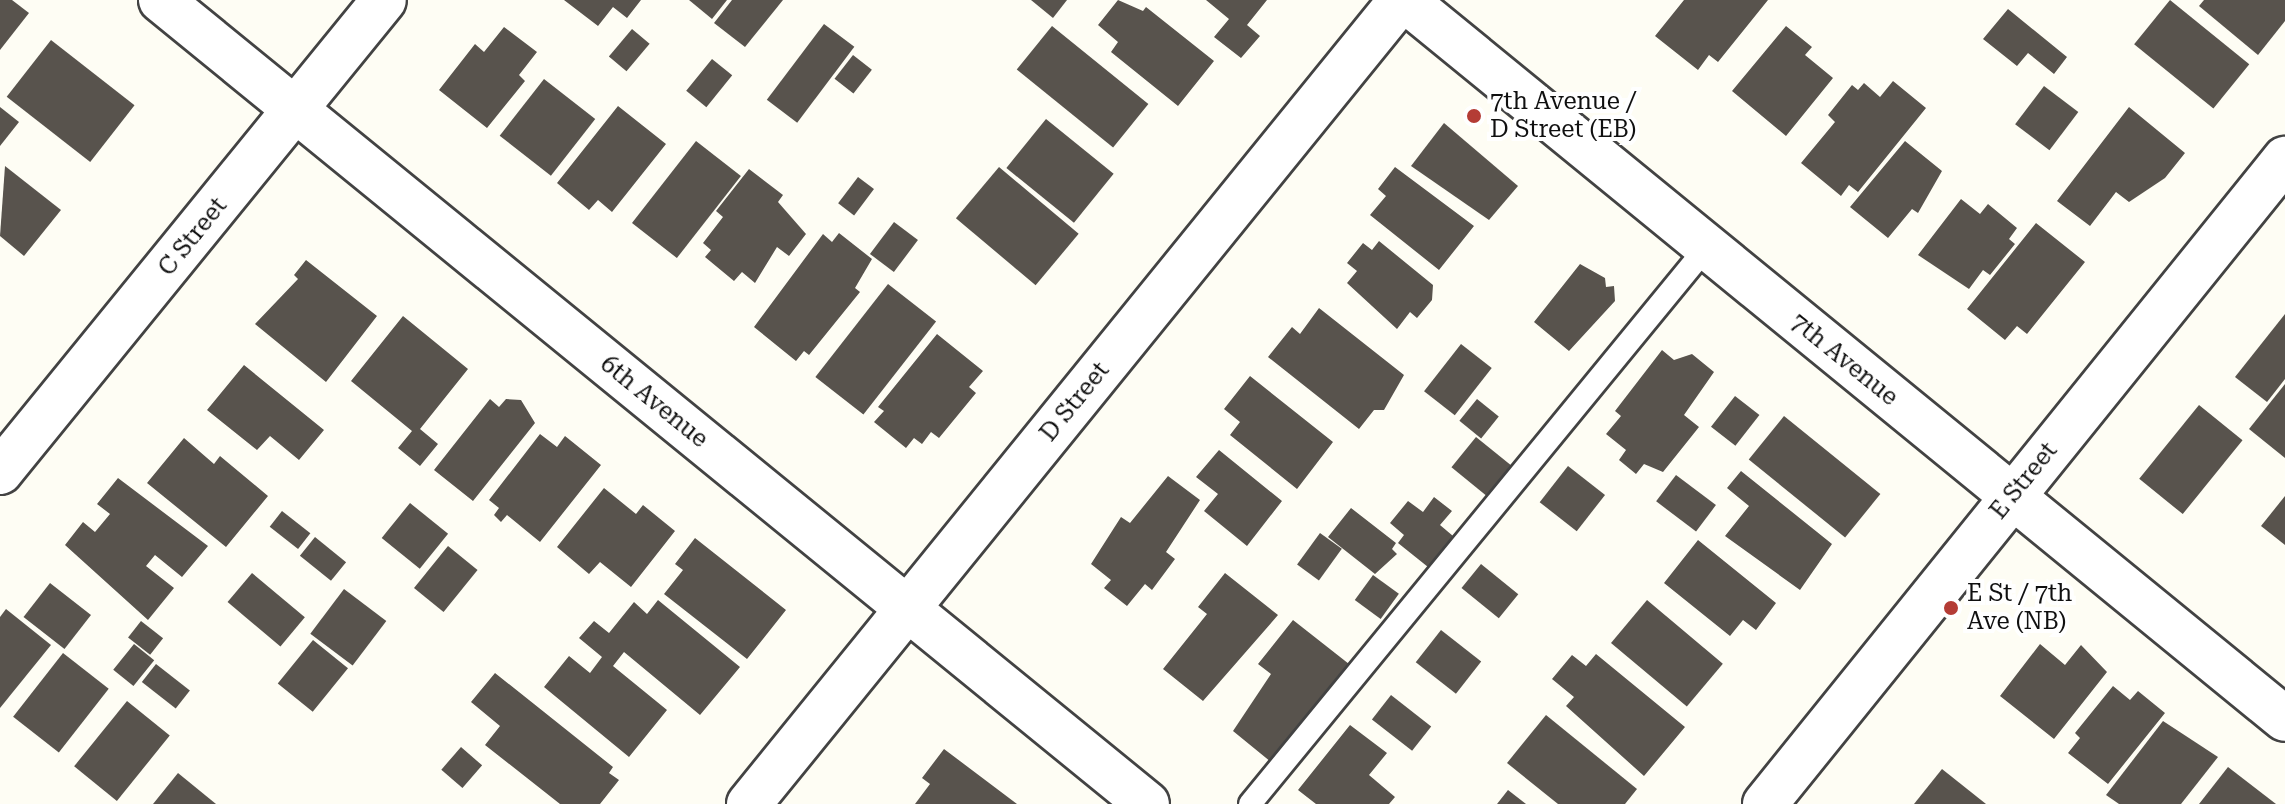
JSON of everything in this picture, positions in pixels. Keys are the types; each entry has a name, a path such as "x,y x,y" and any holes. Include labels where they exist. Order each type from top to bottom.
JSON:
{"street":[{"name":"6th Avenue","path":"161,0 1147,804"},
{"name":"C Street","path":"0,472 384,0"},
{"name":"7th Avenue","path":"1403,0 2285,719"},
{"name":"D Street","path":"749,804 1403,0"},
{"name":"E Street","path":"1765,804 2285,159"}],"lane":[{"path":"1250,804 1706,248"}],"building":[{"path":"0,0 12,0 29,13 0,50"},
{"path":"564,0 641,0 627,18 613,7 598,26"},
{"path":"689,0 727,0 712,19"},
{"path":"732,0 783,0 745,47 714,23"},
{"path":"1031,0 1067,0 1053,18"},
{"path":"1118,0 1143,11 1146,7 1214,61 1178,106 1111,52 1118,42 1098,25"},
{"path":"1206,0 1267,0 1247,25 1260,36 1241,58 1214,37 1229,19"},
{"path":"1684,0 1768,0 1718,62 1709,55 1698,70 1655,36"},
{"path":"2170,0 2249,64 2213,108 2134,44"},
{"path":"2204,0 2285,0 2285,21 2258,55 2199,6"},
{"path":"2008,9 2067,57 2054,74 2028,53 2017,66 1983,39"},
{"path":"824,24 854,47 797,123 767,100"},
{"path":"1052,26 1148,104 1113,148 1017,70"},
{"path":"1786,26 1812,47 1805,55 1833,78 1786,136 1732,91"},
{"path":"504,27 537,52 519,75 525,81 487,128 439,90 475,44 484,52"},
{"path":"632,29 650,44 626,71 609,57"},
{"path":"51,40 135,105 90,162 7,97"},
{"path":"853,55 872,70 853,93 835,79"},
{"path":"712,59 732,75 706,107 686,91"},
{"path":"544,79 595,119 551,176 500,136"},
{"path":"1893,81 1926,108 1858,192 1849,185 1841,196 1801,163 1835,122 1828,115 1852,85 1858,90 1864,83 1880,97"},
{"path":"2044,86 2078,112 2049,150 2015,124"},
{"path":"618,106 666,144 612,212 598,200 589,210 557,183"},
{"path":"0,107 19,122 0,146"},
{"path":"2129,107 2185,153 2165,178 2129,202 2116,192 2090,226 2057,201"},
{"path":"1046,119 1114,174 1074,223 1006,168"},
{"path":"1444,123 1518,186 1489,220 1411,166"},
{"path":"696,141 741,176 677,258 632,223"},
{"path":"1905,141 1942,171 1918,213 1912,209 1888,238 1850,207"},
{"path":"5,166 61,210 24,256 0,236"},
{"path":"999,167 1079,234 1036,285 956,218"},
{"path":"1395,167 1474,226 1439,270 1370,215 1386,196 1378,189"},
{"path":"749,169 783,195 778,202 806,234 789,256 777,247 755,283 742,272 734,281 705,257 711,250 703,243 723,217 716,211"},
{"path":"858,177 874,189 854,215 838,203"},
{"path":"1961,199 1980,214 1988,204 2017,228 2009,239 2015,244 1990,275 1983,270 1969,289 1918,255"},
{"path":"894,222 918,240 894,272 870,254"},
{"path":"2036,223 2085,262 2027,334 2017,326 2005,340 1967,309"},
{"path":"839,233 872,259 855,288 860,292 809,355 804,351 796,361 754,327 823,234 832,242"},
{"path":"1379,241 1433,285 1432,300 1417,318 1410,312 1397,329 1347,283 1357,271 1347,263 1363,243 1372,250"},
{"path":"306,260 377,316 326,382 255,324 298,279 294,275"},
{"path":"1580,264 1605,278 1606,287 1614,286 1615,301 1569,351 1534,322"},
{"path":"888,284 936,322 863,415 815,377"},
{"path":"1319,308 1404,375 1384,410 1374,410 1359,429 1268,357 1292,327 1300,334"},
{"path":"2285,314 2285,379 2267,402 2235,377"},
{"path":"403,316 468,369 420,429 438,444 420,466 398,448 412,431 351,381"},
{"path":"937,334 983,371 969,387 976,393 939,438 931,432 922,444 914,438 906,448 874,422 884,411 878,407"},
{"path":"1461,344 1492,368 1455,415 1424,391"},
{"path":"1662,350 1674,360 1692,354 1714,372 1684,415 1699,427 1663,472 1644,464 1636,474 1619,460 1626,450 1606,434 1621,416 1615,411"},
{"path":"244,365 324,430 299,460 270,436 257,450 207,410"},
{"path":"1250,376 1333,442 1297,489 1230,435 1240,422 1224,409"},
{"path":"2285,384 2285,458 2249,429"},
{"path":"1735,396 1759,415 1735,446 1711,427"},
{"path":"490,399 499,407 506,399 521,400 535,423 473,501 434,470"},
{"path":"1477,399 1499,417 1481,438 1459,421"},
{"path":"2199,405 2243,440 2183,514 2139,479"},
{"path":"1784,416 1880,494 1845,538 1749,460"},
{"path":"540,434 557,447 565,436 601,465 540,542 507,515 501,522 494,515 499,508 489,500"},
{"path":"1476,437 1511,465 1486,496 1451,467"},
{"path":"184,438 214,464 220,456 268,496 226,547 147,483"},
{"path":"1219,450 1282,501 1247,546 1204,511 1218,494 1196,477"},
{"path":"1568,466 1605,495 1577,531 1540,502"},
{"path":"1741,471 1832,544 1800,590 1725,536 1749,506 1727,488"},
{"path":"1676,475 1716,505 1696,531 1656,501"},
{"path":"1168,476 1200,500 1166,552 1175,559 1152,590 1145,584 1127,606 1104,588 1111,580 1091,564 1121,517 1130,523"},
{"path":"118,478 208,546 182,577 155,555 146,566 174,588 148,620 65,545 83,522 95,532 110,514 97,504"},
{"path":"604,488 636,514 643,505 675,531 631,587 600,562 589,574 557,547"},
{"path":"2285,496 2285,545 2261,526"},
{"path":"1434,497 1452,511 1440,525 1453,536 1428,567 1398,543 1404,535 1390,523 1408,501 1423,512"},
{"path":"410,503 448,534 420,569 382,538"},
{"path":"1351,508 1396,543 1392,549 1397,554 1375,574 1328,537"},
{"path":"282,511 310,533 298,549 270,527"},
{"path":"1320,533 1342,549 1319,580 1297,565"},
{"path":"315,537 346,562 331,581 300,556"},
{"path":"695,538 786,610 747,659 664,594 683,570 675,564"},
{"path":"1698,540 1776,603 1756,630 1743,620 1730,636 1664,583"},
{"path":"448,546 478,570 444,612 414,588"},
{"path":"1481,564 1518,594 1499,618 1461,588"},
{"path":"252,573 305,617 280,646 228,602"},
{"path":"1225,573 1278,615 1203,701 1163,669 1207,614 1198,607"},
{"path":"1373,575 1399,594 1381,619 1355,600"},
{"path":"50,583 91,615 65,649 24,617"},
{"path":"344,589 386,621 353,666 310,634"},
{"path":"658,600 740,667 700,715 624,652 613,666 667,710 629,757 544,687 569,656 590,673 602,657 579,638 594,621 609,633 634,602 647,614"},
{"path":"1647,600 1723,664 1687,707 1611,643"},
{"path":"6,609 51,645 0,708 0,617"},
{"path":"1293,620 1349,664 1271,762 1233,731 1271,674 1258,664"},
{"path":"141,621 163,638 150,655 128,638"},
{"path":"1441,630 1481,661 1456,694 1416,662"},
{"path":"313,640 348,668 313,712 278,684"},
{"path":"134,644 154,660 133,686 113,670"},
{"path":"2040,644 2065,665 2081,645 2107,672 2054,739 2000,696"},
{"path":"63,653 109,689 59,753 13,717"},
{"path":"1596,654 1685,727 1644,776 1566,706 1574,697 1552,679 1572,655 1586,666"},
{"path":"156,664 190,690 176,709 142,682"},
{"path":"495,673 613,767 609,773 619,780 600,804 560,804 485,745 500,726 471,702"},
{"path":"2113,686 2130,700 2138,691 2165,713 2108,784 2068,753 2080,738 2075,733"},
{"path":"1391,695 1431,726 1412,751 1372,719"},
{"path":"127,701 170,736 117,801 74,766"},
{"path":"1546,715 1637,789 1625,804 1558,804 1507,763"},
{"path":"2163,721 2218,757 2181,804 2119,804 2106,795"},
{"path":"1350,725 1387,753 1369,775 1395,797 1389,804 1316,804 1298,790"},
{"path":"461,747 482,765 462,788 441,770"},
{"path":"944,749 1017,804 915,804 930,784 922,778"},
{"path":"2228,767 2276,804 2199,804"},
{"path":"1942,769 1986,804 1914,804"},
{"path":"178,773 216,804 153,804"},
{"path":"1508,790 1526,804 1497,804"}],"place":[{"name":"7th Avenue / D Street (EB)","path":"1474,116"},
{"name":"E St / 7th Ave (NB)","path":"1951,608"}]}
